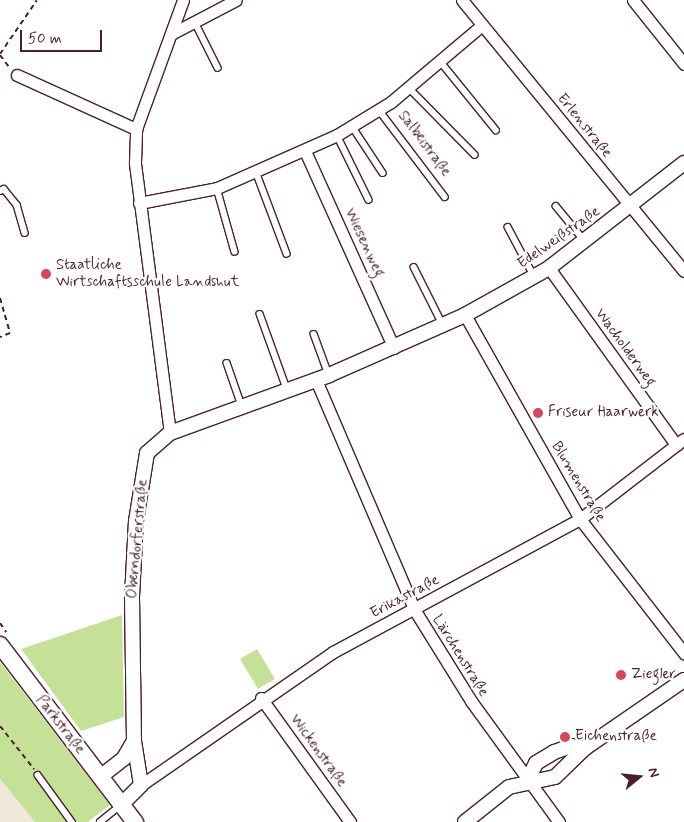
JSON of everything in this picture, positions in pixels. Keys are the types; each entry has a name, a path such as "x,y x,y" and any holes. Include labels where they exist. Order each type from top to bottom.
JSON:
{"main road":[{"name":"Parkstraße","path":"0,645 122,805"},
{"path":"122,805 135,822"}],"street":[{"path":"170,433 139,203 136,129 183,0"},
{"path":"171,34 236,0"},
{"name":"Erlenstraße","path":"462,0 632,205 684,271"},
{"path":"633,0 684,64"},
{"name":"Salbeistraße","path":"139,203 217,188 256,174 337,135 379,110 482,25"},
{"path":"16,75 136,129"},
{"name":"Wiesenweg","path":"305,151 394,348"},
{"name":"Edelweißstraße","path":"170,433 322,378 394,348 465,315 549,268 585,242 684,163"},
{"name":"Wacholderweg","path":"549,268 680,442"},
{"name":"Blumenstraße","path":"465,315 580,519 684,653"},
{"name":"Lärchenstraße","path":"322,378 414,609 527,781 559,822"},
{"name":"Oberndorferstraße","path":"141,785 134,741 132,596 136,522 147,454 170,433"},
{"name":"Erikastraße","path":"141,785 166,765 261,698 414,609 580,519 680,442"},
{"path":"465,822 509,787 527,781 555,777 585,748 684,680"},
{"name":"Wickenstraße","path":"261,698 350,822"},
{"path":"100,777 124,758 134,741"},
{"path":"527,781 536,763 554,752 585,748"},
{"path":"122,805 141,785"}],"lane":[{"path":"196,22 218,68"},
{"path":"440,61 496,130"},
{"name":"Salbeistraße","path":"408,87 474,155"},
{"name":"Salbeistraße","path":"379,110 444,197"},
{"path":"352,126 383,173"},
{"path":"337,135 369,200"},
{"path":"256,174 287,254"},
{"path":"217,188 235,252"},
{"path":"0,191 4,189 17,205 25,233"},
{"path":"556,206 585,242"},
{"path":"508,227 534,276"},
{"path":"414,267 443,325"},
{"path":"260,314 287,391"},
{"path":"314,334 322,378"},
{"path":"228,363 242,408"},
{"path":"38,775 72,822"},
{"path":"100,822 122,805"}],"path":[{"path":"16,75 0,54 37,0"},
{"path":"0,298 10,333 0,337"},
{"path":"0,726 38,775"}],"shaded area":[{"path":"0,779 35,822 0,822"}],"green space":[{"path":"122,615 124,717 81,731 21,649"},
{"path":"257,649 275,679 258,689 240,659"},
{"path":"0,662 110,805 88,822 35,822 0,779"}],"place":[{"name":"Staatliche Wirtschaftsschule Landshut","path":"46,274"},
{"name":"Friseur Haarwerk","path":"538,413"},
{"name":"Ziegler","path":"621,675"},
{"name":"Eichenstraße","path":"565,737"}]}
